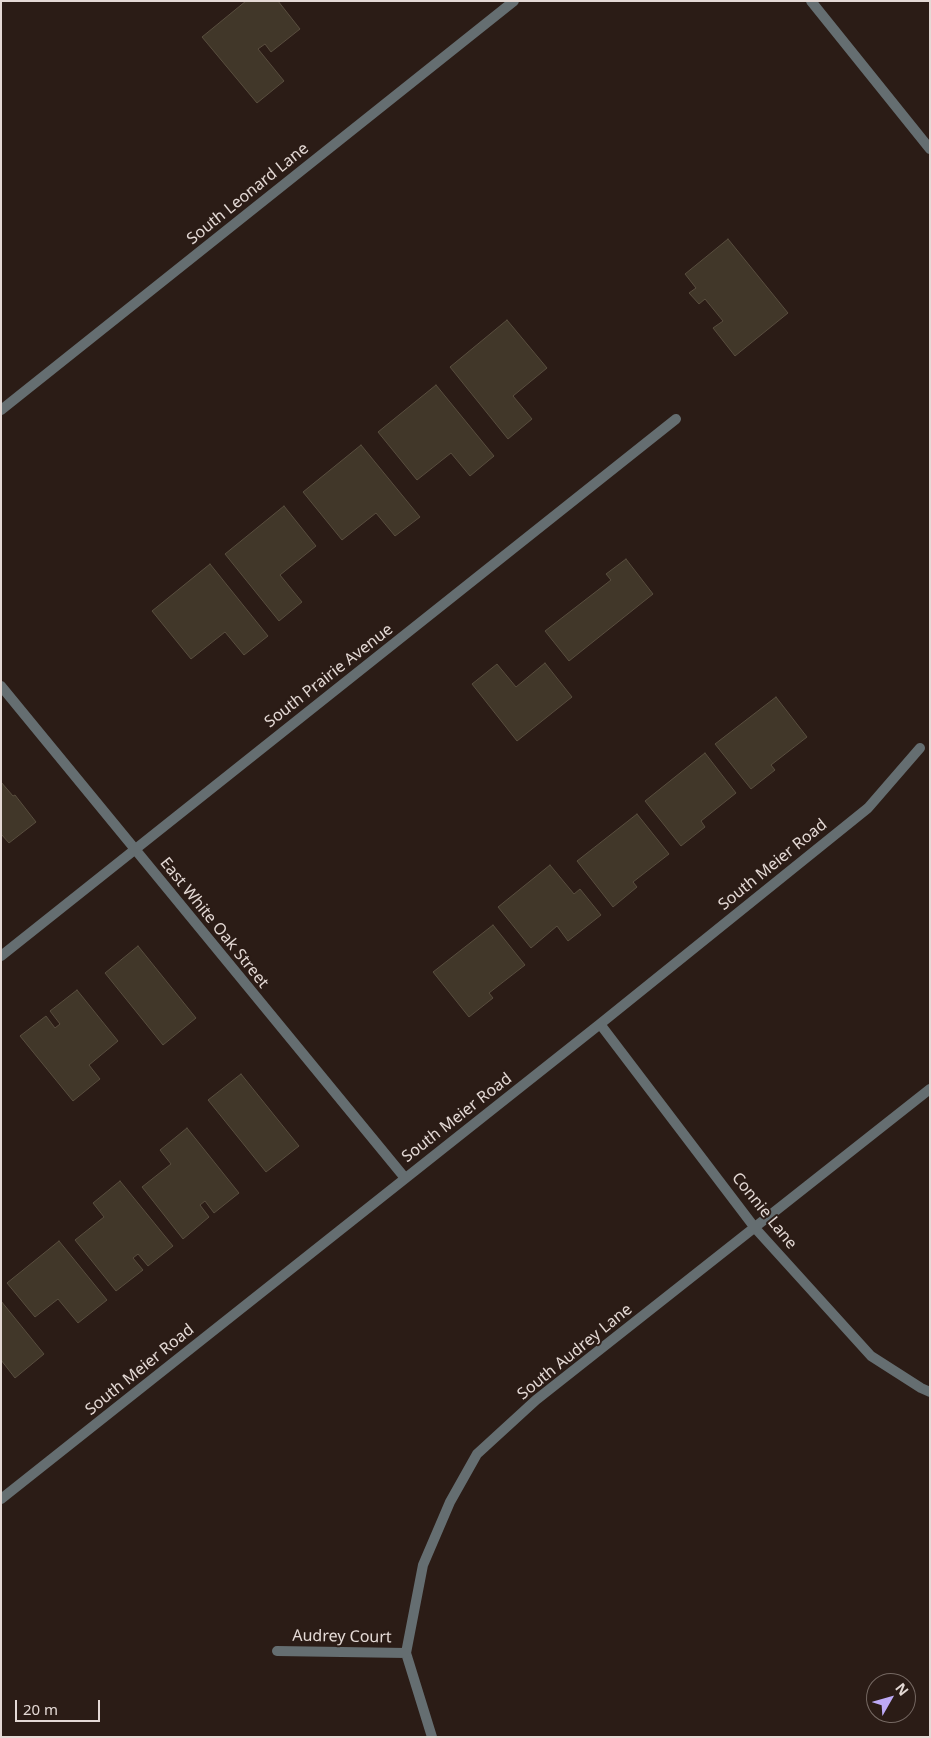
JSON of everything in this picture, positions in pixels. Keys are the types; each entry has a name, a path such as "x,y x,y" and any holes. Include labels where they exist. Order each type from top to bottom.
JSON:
{"street":[{"name":"South Leonard Lane","path":"1,410 514,1"},
{"path":"811,1 930,149"},
{"name":"South Prairie Avenue","path":"1,956 676,419"},
{"name":"East White Oak Street","path":"1,686 405,1178"},
{"name":"South Meier Road","path":"1,1499 600,1024 868,808 920,748"},
{"name":"Connie Lane","path":"600,1024 755,1228 871,1356 930,1392"},
{"name":"South Audrey Lane","path":"432,1737 406,1653 422,1565 450,1502 477,1454 536,1400 930,1089"},
{"name":"Audrey Court","path":"277,1651 406,1653"}],"building":[{"path":"246,1 278,1 300,29 271,52 265,44 258,49 284,81 257,103 202,37"},
{"path":"728,239 788,313 735,356 713,328 723,321 705,299 699,304 689,293 696,288 685,274"},
{"path":"507,320 547,368 513,396 532,419 508,439 450,367"},
{"path":"436,385 494,456 470,476 451,453 417,480 378,432"},
{"path":"361,445 420,517 395,536 376,513 342,540 303,492"},
{"path":"284,506 316,546 280,575 302,602 279,621 225,554"},
{"path":"626,559 653,594 569,661 545,631 611,580 606,574"},
{"path":"210,564 268,636 244,655 225,632 191,659 152,611"},
{"path":"545,663 572,697 517,741 472,684 497,664 516,687"},
{"path":"776,697 807,737 771,765 775,770 751,789 715,744"},
{"path":"705,753 736,793 701,821 705,827 681,846 645,801"},
{"path":"1,782 13,796 15,795 36,822 9,843 1,834"},
{"path":"637,814 669,854 633,882 637,887 613,907 577,861"},
{"path":"550,865 574,894 580,889 601,915 568,941 557,926 531,948 498,907"},
{"path":"493,925 525,965 489,993 493,998 469,1017 433,972"},
{"path":"138,946 196,1018 163,1045 105,973"},
{"path":"77,990 118,1041 89,1065 100,1079 73,1101 20,1036 46,1016 55,1028 60,1024 50,1011"},
{"path":"241,1074 299,1146 266,1172 208,1100"},
{"path":"187,1128 239,1193 214,1213 205,1201 200,1205 209,1217 183,1239 142,1187 171,1164 160,1150"},
{"path":"120,1181 173,1246 148,1266 138,1254 133,1258 143,1270 116,1291 75,1240 104,1217 93,1203"},
{"path":"59,1241 107,1300 78,1323 58,1299 35,1317 7,1283"},
{"path":"1,1301 44,1354 15,1378 1,1360"}]}
